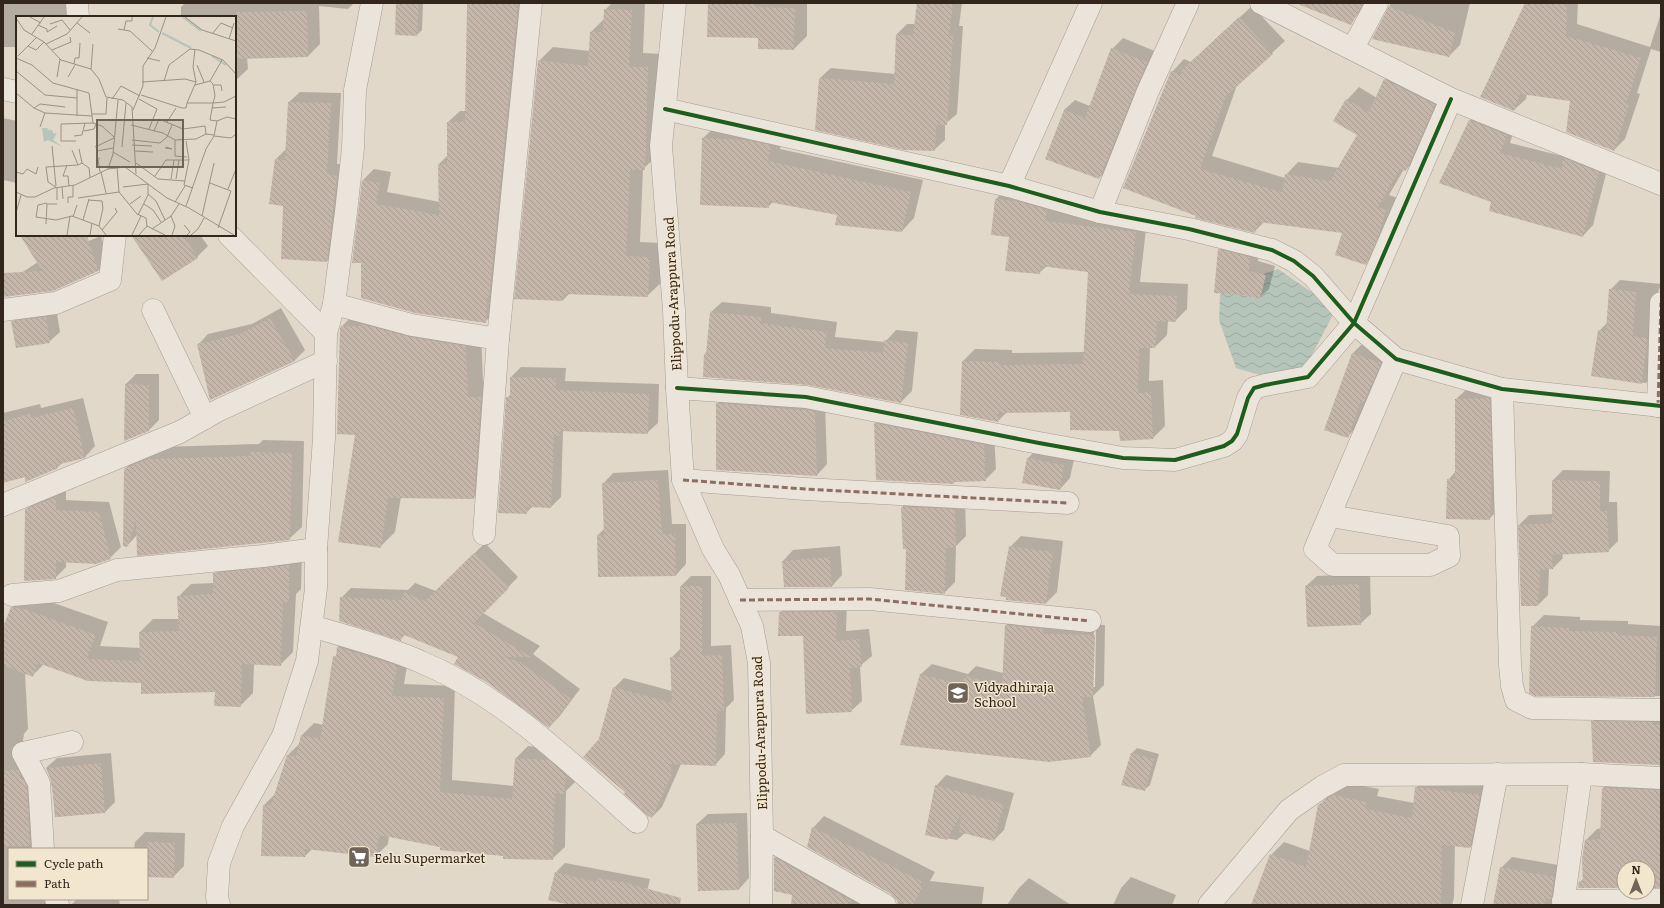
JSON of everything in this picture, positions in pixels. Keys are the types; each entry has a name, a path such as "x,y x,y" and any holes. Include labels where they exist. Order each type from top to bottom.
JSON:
{"street":[{"path":"78,3 78,16"},
{"path":"219,905 217,897 219,862 233,826 283,736 307,660 316,588 316,548 324,438 326,333 334,304 353,148 355,90 372,3"},
{"path":"484,534 498,339 531,3"},
{"name":"Elippodu-Arappura Road","path":"675,3 661,146 674,303 677,388 683,480 713,550 752,626 759,663 762,836 760,905"},
{"path":"1009,186 1091,3"},
{"path":"1100,212 1148,91 1188,3"},
{"path":"1261,3 1353,48 1451,99 1661,184"},
{"path":"1353,48 1378,3"},
{"path":"3,89 16,92"},
{"path":"677,388 806,397 1123,458 1175,460 1224,446 1232,441 1237,434 1248,398 1254,388 1265,384 1308,378 1354,323 1451,99"},
{"path":"665,109 1009,186 1100,212 1189,229 1272,250 1294,261 1313,276 1354,323 1396,359 1502,389 1660,406 1661,303"},
{"path":"3,310 56,302 110,280 115,236"},
{"path":"230,236 326,333"},
{"path":"334,304 412,324 498,339"},
{"path":"153,310 205,418"},
{"path":"1330,516 1448,536 1449,556 1430,565 1333,565 1315,550 1396,359"},
{"path":"3,505 180,432 205,418 326,361"},
{"path":"1502,389 1510,665 1512,686 1516,700 1532,708 1661,710"},
{"path":"683,480 805,490 1068,503"},
{"path":"12,595 59,591 117,570 262,556 316,548"},
{"path":"740,600 870,599 1090,621"},
{"path":"312,626 421,662 477,690 531,728 637,822"},
{"path":"43,848 39,783 23,753 72,742"},
{"path":"1472,905 1497,774"},
{"path":"1581,774 1563,903 1661,900"},
{"path":"1208,905 1289,810 1322,787 1344,775 1581,774 1661,778"},
{"path":"762,836 885,905"}],"water":[{"path":"1278,269 1336,309 1304,370 1267,377 1236,368 1219,320 1220,294 1246,280"}],"building":[{"path":"396,3 419,3 417,36 395,35"},
{"path":"467,3 518,3 489,298 487,298 486,323 415,313 361,298 361,263 352,263 362,180 380,183 376,204 439,215 438,164 447,164 447,122 465,122"},
{"path":"708,3 756,3 756,7 795,8 794,50 758,49 758,38 707,37"},
{"path":"917,3 953,3 949,36 953,36 947,125 936,125 935,151 904,150 815,130 819,78 894,84 896,34 913,35"},
{"path":"1300,3 1363,3 1351,25 1300,5"},
{"path":"1525,3 1567,3 1566,36 1641,58 1626,104 1629,105 1614,151 1566,132 1570,101 1520,94 1514,111 1480,97"},
{"path":"1389,6 1455,33 1449,57 1372,39"},
{"path":"604,9 632,10 629,67 648,67 645,170 630,170 626,256 650,257 648,297 564,294 563,301 514,299 538,60 588,66 590,32 603,32"},
{"path":"307,11 308,57 236,59 235,12"},
{"path":"1239,17 1273,54 1226,96 1200,169 1282,192 1285,174 1330,181 1357,135 1333,121 1346,99 1369,112 1384,79 1435,105 1406,171 1400,169 1378,207 1386,210 1377,240 1366,265 1335,255 1342,233 1258,222 1255,233 1195,218 1196,216 1123,188 1171,71 1181,75 1182,70"},
{"path":"1111,48 1147,62 1099,179 1045,159 1064,110 1085,118"},
{"path":"288,102 331,103 327,174 337,176 327,262 281,259 283,206 269,204 275,159 285,160"},
{"path":"1469,120 1507,135 1500,153 1562,169 1563,158 1599,172 1583,237 1489,211 1491,202 1439,183"},
{"path":"702,138 745,140 771,145 768,161 911,192 902,232 835,225 837,215 769,202 769,208 700,205"},
{"path":"995,199 1017,201 1047,210 1045,221 1136,232 1129,294 1177,296 1176,322 1157,321 1155,348 1139,348 1138,393 1151,392 1153,439 1120,441 1119,431 1070,430 1070,412 998,413 998,422 960,415 962,361 1000,362 1000,365 1083,364 1088,272 1041,266 1040,274 1005,271 1009,237 991,235"},
{"path":"21,236 87,236 98,271 53,291 3,297 3,273 42,271"},
{"path":"132,236 184,236 198,258 162,281"},
{"path":"1218,249 1250,257 1249,271 1266,275 1260,299 1243,295 1214,293"},
{"path":"1609,289 1636,292 1633,336 1647,338 1642,384 1591,376 1598,330 1606,331"},
{"path":"710,312 761,317 761,323 827,332 825,348 883,353 884,340 908,343 901,403 808,385 703,377 704,354 706,354"},
{"path":"46,317 50,343 16,348 11,321"},
{"path":"270,318 295,361 210,400 197,344 240,334"},
{"path":"361,324 410,337 466,346 468,397 481,397 474,499 388,498 381,548 338,542 355,435 337,434 340,328 341,326 361,326"},
{"path":"1352,353 1381,363 1364,402 1361,401 1348,438 1324,430"},
{"path":"510,377 556,378 556,390 649,394 648,434 560,431 560,436 554,435 551,508 527,507 527,514 498,513 506,397 510,397"},
{"path":"125,384 149,385 149,431 124,441"},
{"path":"1455,399 1490,399 1492,459 1490,520 1446,519 1447,479 1455,479"},
{"path":"716,403 815,411 817,476 716,470"},
{"path":"73,408 85,458 56,465 56,469 25,482 25,477 3,483 3,421 30,414 31,418"},
{"path":"874,423 984,445 986,481 954,482 954,484 876,480"},
{"path":"249,452 292,453 290,540 137,556 136,521 127,547 123,546 124,469 148,459 249,456"},
{"path":"1027,458 1064,465 1060,490 1022,483"},
{"path":"658,480 662,534 675,534 676,576 598,577 597,535 604,535 602,483"},
{"path":"1552,480 1600,481 1600,511 1607,511 1609,552 1552,555 1553,569 1540,570 1538,606 1521,606 1518,525 1552,523"},
{"path":"56,497 56,510 99,512 111,559 96,564 56,562 56,579 24,581 25,509"},
{"path":"901,507 955,509 956,547 946,548 945,594 905,590 906,549 903,549"},
{"path":"1009,546 1053,552 1046,604 1006,600 1006,597 1000,596"},
{"path":"474,553 509,588 474,623 531,657 503,657 520,662 571,699 549,728 488,683 454,664 458,657 402,634 401,641 339,621 340,597 401,600 404,592 425,601"},
{"path":"830,557 832,587 784,587 782,561"},
{"path":"289,565 289,602 283,602 281,666 242,664 241,707 214,706 215,692 141,694 141,683 88,681 38,663 33,677 3,665 3,627 11,607 24,609 96,635 87,659 140,661 139,632 179,631 177,596 213,594 213,573"},
{"path":"1359,584 1361,625 1307,627 1305,586"},
{"path":"680,586 702,586 702,656 722,655 724,711 717,711 716,766 670,764 672,774 652,818 624,794 625,792 583,757 599,739 613,687 672,703 670,657 680,657"},
{"path":"779,612 837,612 836,641 859,639 862,667 850,668 852,712 806,714 803,636 778,636"},
{"path":"1005,625 1043,629 1043,634 1095,635 1093,697 1082,697 1091,757 1049,762 900,745 920,674 962,685 965,676 1002,686"},
{"path":"1531,626 1569,628 1569,631 1617,632 1617,635 1657,637 1655,697 1535,696 1529,693"},
{"path":"337,647 397,666 392,696 444,698 440,792 512,799 515,758 549,760 566,775 564,794 555,793 553,860 503,859 503,856 440,850 440,847 379,835 376,857 305,849 305,857 261,856 263,805 271,805 287,755 296,757 301,735 320,739 333,656 336,657"},
{"path":"1591,721 1654,722 1654,724 1661,725 1661,765 1593,762"},
{"path":"1131,753 1154,759 1145,791 1121,785"},
{"path":"101,763 105,813 56,817 48,768"},
{"path":"18,770 27,786 30,846 3,846 3,771"},
{"path":"935,785 1004,804 994,841 959,832 961,814 947,840 925,835"},
{"path":"1415,787 1480,795 1470,848 1442,845 1441,905 1251,905 1270,854 1306,867 1318,805 1333,795 1366,802 1365,809 1412,818"},
{"path":"1602,788 1661,790 1661,888 1656,888 1656,860 1616,860 1616,888 1578,888 1579,881 1583,882 1582,859 1585,840 1600,839"},
{"path":"737,823 739,890 698,891 696,824"},
{"path":"812,827 921,881 921,890 913,905 907,905 896,900 891,894 807,847"},
{"path":"147,842 175,843 174,878 148,877"},
{"path":"774,857 851,901 851,905 791,905 792,895 774,891"},
{"path":"1500,867 1554,877 1551,899 1546,899 1545,905 1493,905"},
{"path":"555,872 596,882 597,878 627,883 681,898 680,905 570,905 548,900"}],"marked path":[{"path":"1658,406 1661,303"},
{"path":"683,480 805,489 1068,503"},
{"path":"740,600 870,599 1090,621"}],"cycle path":[{"path":"677,388 806,397 1123,458 1175,460 1224,446 1232,441 1237,434 1248,398 1254,388 1308,377 1354,323 1451,99"},
{"path":"665,109 1009,186 1100,212 1189,229 1272,250 1294,261 1313,276 1354,323 1396,359 1502,389 1661,406"}],"place":[{"name":"Vidyadhiraja School","path":"958,693"},
{"name":"Eelu Supermarket","path":"359,857"}]}
